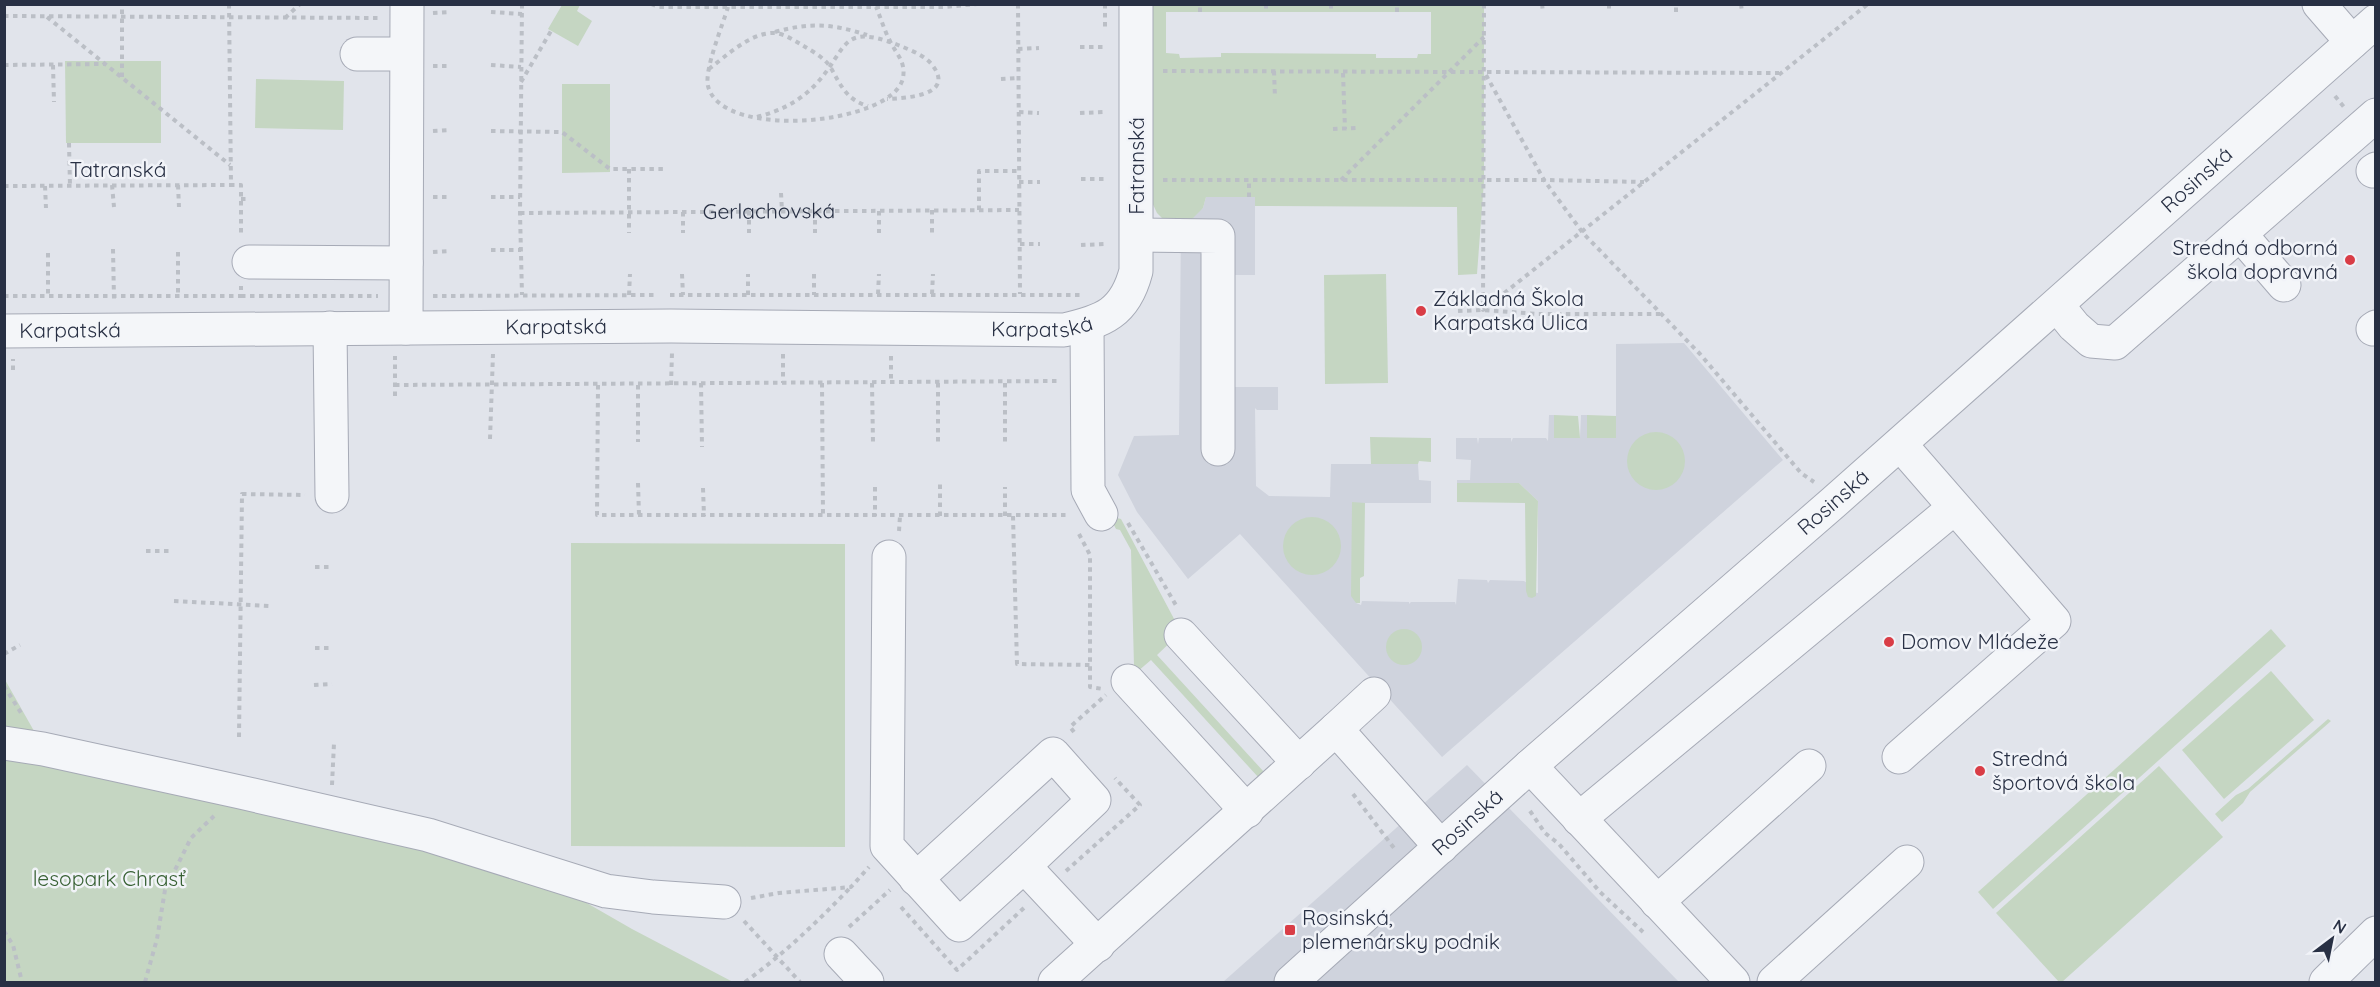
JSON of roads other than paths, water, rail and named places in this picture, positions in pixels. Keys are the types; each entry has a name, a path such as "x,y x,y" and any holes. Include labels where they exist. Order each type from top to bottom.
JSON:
{"street":[{"name":"Fatranská","path":"1093,312 1120,306 1131,291 1136,271 1122,234 1136,4"},
{"path":"2319,4 2364,31"},
{"path":"400,328 405,296 406,263 407,11"},
{"name":"Rosinská","path":"1290,982 1530,766 1900,444 2364,31"},
{"path":"357,54 406,54"},
{"path":"2057,305 2074,326 2091,341 2115,343 2376,115"},
{"path":"1122,234 1218,236 1218,449"},
{"path":"2240,234 2284,285"},
{"path":"244,263 406,263"},
{"path":"1088,519 1087,380 1093,312"},
{"name":"Karpatská","path":"4,331 682,326 1064,330 1093,312"},
{"path":"330,328 332,496"},
{"path":"1899,757 2054,621 1900,444"},
{"path":"1579,819 1954,508"},
{"path":"889,557 887,846 913,875 959,925 1094,800 1053,754 913,875"},
{"path":"1180,623 1299,764"},
{"path":"1120,686 1247,811"},
{"path":"1055,982 1374,694"},
{"path":"1336,729 1441,847"},
{"path":"4,743 43,749 428,835 606,891 724,902"},
{"path":"1530,766 1733,982"},
{"path":"1657,902 1809,766"},
{"path":"1774,982 1908,862"},
{"path":"1024,866 1098,945"},
{"path":"2326,982 2376,933"},
{"path":"842,943 867,982"}],"place":[{"name":"Stredná odborná škola dopravná","path":"2350,260"},
{"name":"Základná Škola Karpatská Ulica","path":"1421,311"},
{"name":"Domov Mládeže","path":"1889,642"},
{"name":"Stredná športová škola","path":"1980,771"},
{"name":"Rosinská, plemenársky podnik","path":"1290,930"}],"park label":[{"name":"lesopark Chrasť","path":"109,879"}]}
